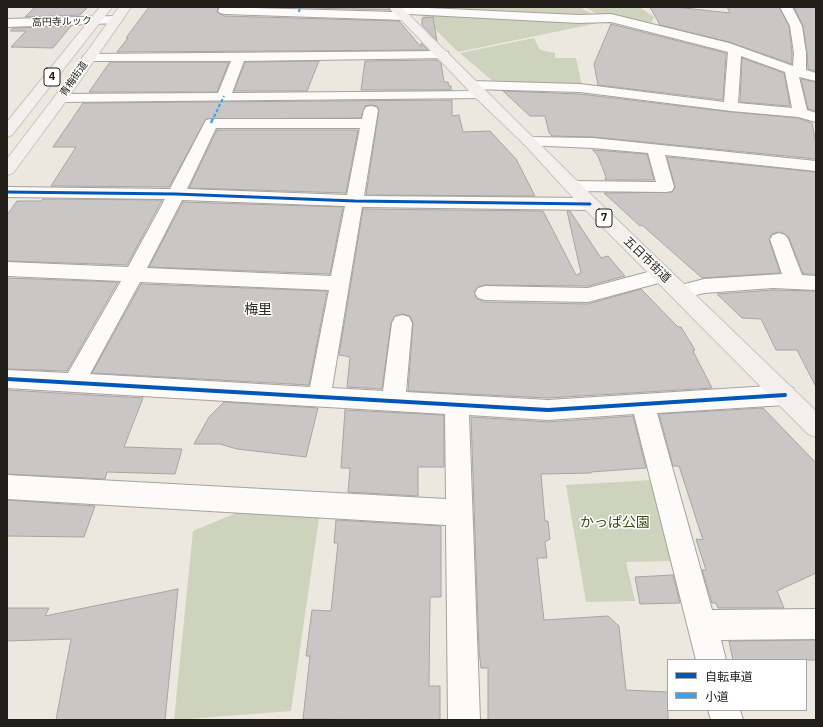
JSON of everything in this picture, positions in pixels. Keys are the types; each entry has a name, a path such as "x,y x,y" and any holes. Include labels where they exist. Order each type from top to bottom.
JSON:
{"main road":[{"name":"青梅街道","path":"10,125 106,7"},
{"name":"青梅街道","path":"7,170 61,98 125,7"},
{"name":"五日市街道","path":"399,11 590,204 816,427"}],"street":[{"path":"226,7 224,11 399,11 578,19 611,18 725,46 795,72 816,77"},
{"path":"786,7 796,26 800,53 795,72 800,114"},
{"name":"高円寺ルック","path":"9,25 116,20"},
{"path":"89,58 239,57 338,49 443,55"},
{"path":"731,107 735,50"},
{"path":"224,96 239,57"},
{"path":"61,98 374,96 476,90 580,88 800,114 816,118"},
{"path":"319,398 374,96"},
{"path":"74,383 135,273 211,123 369,124"},
{"path":"530,142 593,143 655,149 748,164 816,166"},
{"path":"572,186 666,187 655,149"},
{"path":"7,192 176,194 355,201 590,204"},
{"path":"778,239 795,282"},
{"path":"7,269 135,273 340,283"},
{"path":"485,293 588,296 663,276"},
{"path":"680,292 704,286 773,281 816,282"},
{"path":"393,402 402,323"},
{"path":"7,379 548,410 785,395"},
{"path":"457,404 464,720"},
{"path":"642,404 711,659"},
{"path":"7,487 459,513"},
{"path":"701,625 816,624"}],"path":[{"path":"473,62 583,62"}],"green space":[{"path":"445,7 580,7 597,17 445,10"},
{"path":"585,7 639,7 654,17 650,25 601,17"},
{"path":"420,14 598,23 458,52"},
{"path":"534,38 540,50 555,53 555,58 576,58 582,86 495,83 460,53"},
{"name":"かっぱ公園","path":"652,480 672,561 626,562 635,601 586,602 566,485"},
{"path":"239,512 319,518 291,711 174,720 193,531"}],"building":[{"path":"35,7 88,7 80,15 25,17"},
{"path":"149,7 218,7 217,12 224,16 399,21 421,47 421,43 428,50 117,52"},
{"path":"272,7 387,7 390,10"},
{"path":"650,7 675,7 730,13 727,7 779,7 789,26 792,64 729,42 660,25"},
{"path":"794,7 816,7 816,71 808,69 803,26"},
{"path":"433,17 437,41 422,25 422,18"},
{"path":"611,24 726,53 723,100 598,85 594,64"},
{"path":"71,26 53,48 11,47 26,31 10,31 13,28"},
{"path":"742,58 784,73 790,106 740,102"},
{"path":"437,60 441,63 444,82 448,82 449,86 451,86 451,90 361,90 365,61"},
{"path":"319,61 307,91 234,91 245,62"},
{"path":"110,62 229,62 217,92 89,92"},
{"path":"801,79 816,82 816,111 808,109"},
{"path":"503,91 580,94 731,112 798,118 812,123 816,144 816,159 593,137 552,136 549,133 545,116 530,116"},
{"path":"452,100 452,116 459,115 463,132 490,131 516,159 535,196 366,195 379,110 377,106 371,105 365,106 361,118 206,119 169,187 51,186 76,147 53,147 83,103"},
{"path":"217,130 358,130 346,193 189,188"},
{"path":"593,150 647,154 654,180 605,180 606,177 598,156"},
{"path":"667,157 816,172 816,274 803,274 789,238 785,234 779,232 772,234 769,239 780,273 702,278 642,225 640,226 604,193 672,192 675,187"},
{"path":"43,199 162,200 127,265 7,261 7,215 17,201 41,201"},
{"path":"183,202 343,207 330,274 149,267"},
{"path":"363,209 543,211 576,275 581,273 567,211 570,211 601,258 608,256 625,276 588,286 485,285 478,287 474,292 477,299 485,302 588,304 641,289 678,327 681,327 695,350 693,351 712,388 548,398 408,391 413,323 410,316 402,314 395,316 391,323 382,389 347,387 350,357 339,355"},
{"path":"7,278 118,282 67,371 7,369"},
{"path":"141,284 327,291 309,385 92,373"},
{"path":"773,290 816,291 816,387 797,350 776,350 761,319 742,318 717,294"},
{"path":"7,390 143,398 124,447 182,449 175,474 107,472 105,479 7,474"},
{"path":"224,402 318,408 306,457 237,449 220,444 194,444 209,417"},
{"path":"763,408 816,463 816,573 777,591 784,608 718,608 716,603 712,603 702,570 706,570 696,539 703,540 679,466 673,466 659,414"},
{"path":"345,410 444,415 444,467 418,467 418,496 348,492 350,468 341,468"},
{"path":"633,416 646,468 591,473 541,474 545,521 548,521 550,539 545,542 547,558 537,558 544,620 608,616 619,626 626,690 667,692 668,720 488,720 488,668 481,668 479,651 471,417 548,422"},
{"path":"7,500 95,506 84,537 7,536"},
{"path":"336,520 441,526 441,597 430,597 429,686 440,686 440,720 303,719 310,656 306,656 312,610 331,611 338,543 334,543"},
{"path":"673,575 680,603 640,604 635,577"},
{"path":"178,589 165,720 56,720 71,639 7,641 7,608 49,608 45,616"},
{"path":"816,640 816,660 733,659 729,641"}],"marked path":[{"path":"299,12 300,7"},
{"path":"211,123 224,96"}],"cycle path":[{"path":"7,192 176,194 355,201 590,204"},
{"path":"7,379 548,410 785,395"}],"district":[{"name":"梅里","path":"258,310"}]}
